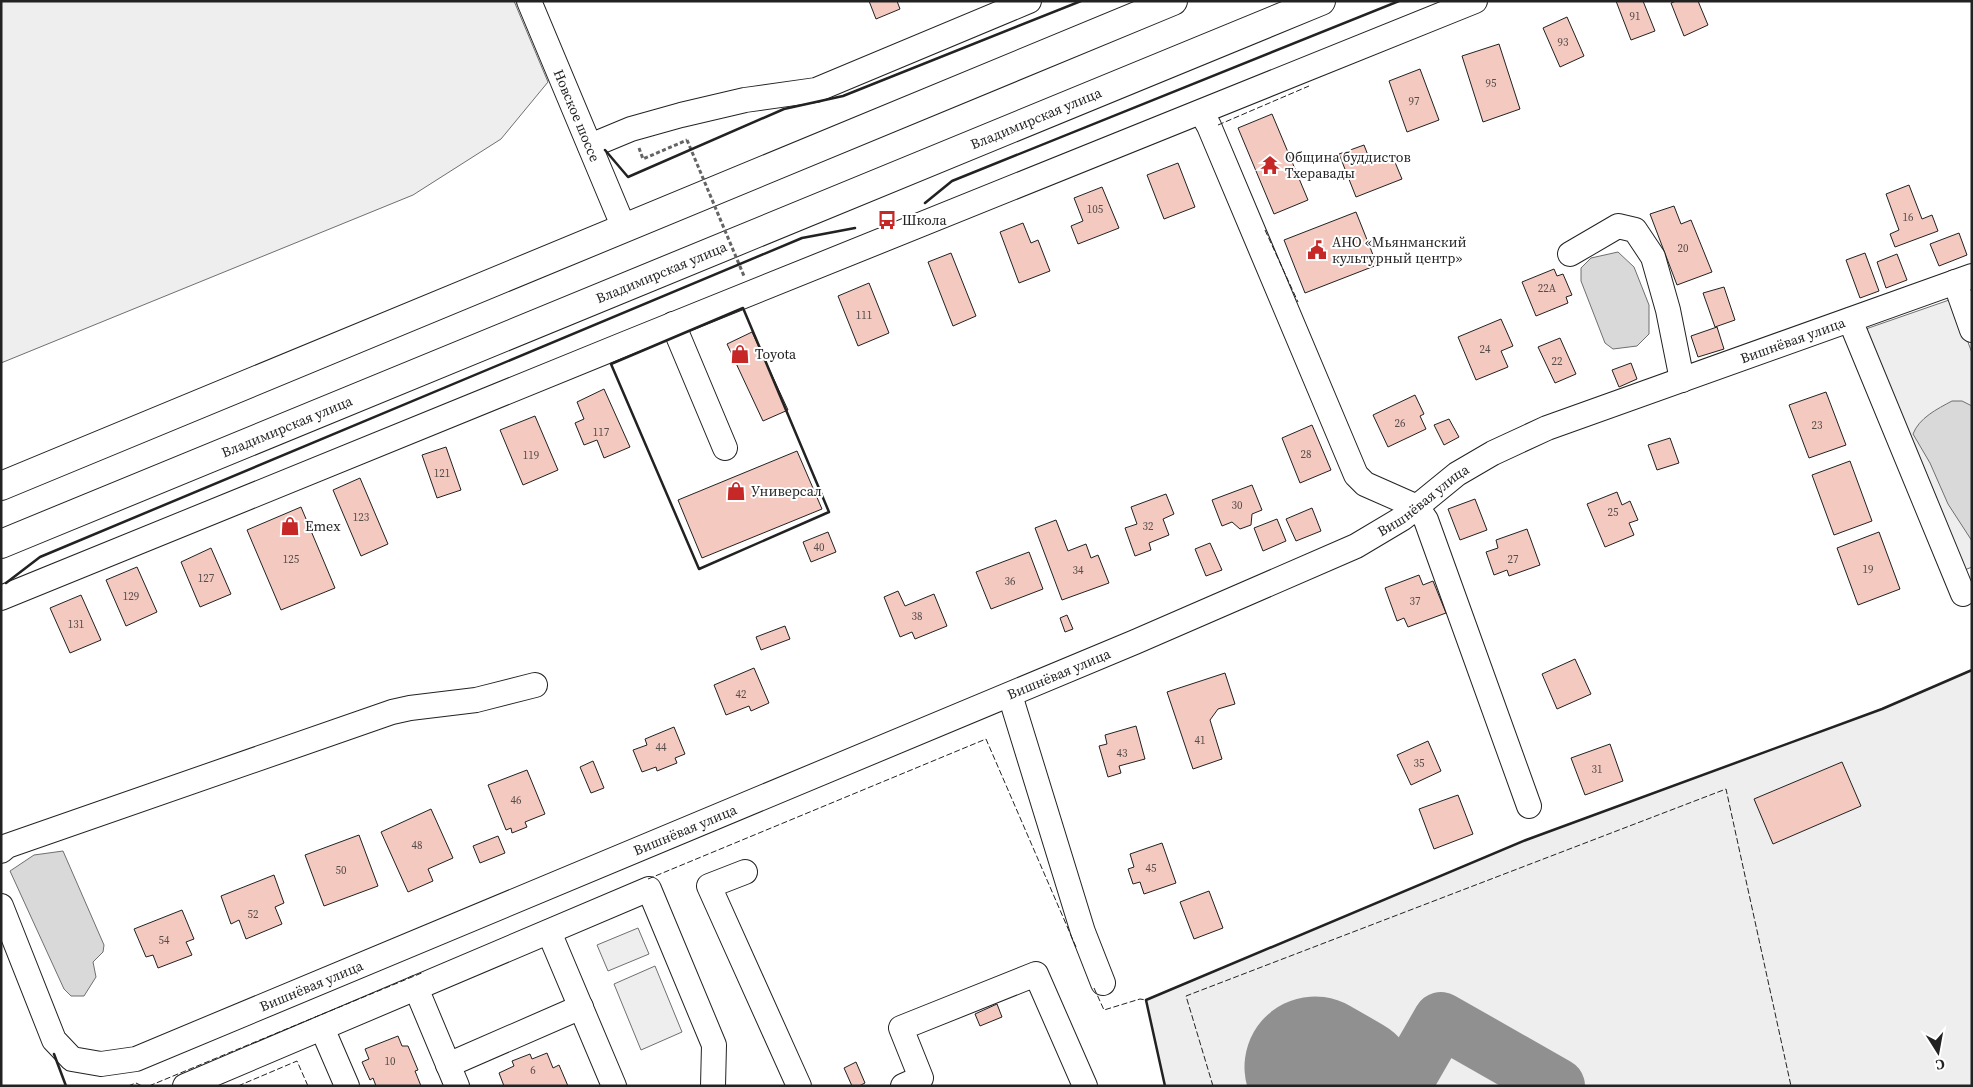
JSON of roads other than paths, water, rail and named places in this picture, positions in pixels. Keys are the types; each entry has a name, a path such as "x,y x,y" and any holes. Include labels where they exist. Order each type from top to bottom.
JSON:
{"highway":[{"path":"1,486 1173,1"},
{"name":"Владимирская улица","path":"1,544 1321,1"}],"street":[{"name":"Новское шоссе","path":"529,1 624,228"},
{"path":"590,146 631,129 681,115 745,100 816,90 1029,1"},
{"path":"1,598 507,390 1475,1"},
{"path":"1201,112 1209,126 1356,475 1365,484 1417,507 1426,520 1530,806"},
{"path":"1570,254 1618,226 1635,230 1653,257 1668,310 1682,380"},
{"path":"1963,279 1972,330"},
{"name":"Вишнёвая улица","path":"1,906 54,1040 72,1059 101,1064 136,1060 1010,695 1356,546 1403,518 1457,474 1493,453 1547,428 1963,279"},
{"path":"1850,320 1963,594"},
{"path":"673,324 725,448"},
{"path":"1,851 7,846 392,712 476,700 535,685"},
{"path":"1010,695 1083,932 1103,983"},
{"path":"745,872 709,886 799,1086"},
{"path":"185,1086 649,889 714,1045 707,1083"},
{"path":"549,932 614,1086"},
{"path":"903,1086 921,1078 901,1028 1036,974 1085,1086"},
{"path":"416,988 453,1075 581,1007"},
{"path":"322,1028 347,1086"}],"place":[{"name":"Община буддистов Тхеравады","path":"1270,165"},
{"name":"Школа","path":"887,220"},
{"name":"АНО «Мьянманский культурный центр»","path":"1317,250"},
{"name":"Toyota","path":"740,354"},
{"name":"Универсал","path":"736,491"},
{"name":"Emex","path":"290,526"}]}
